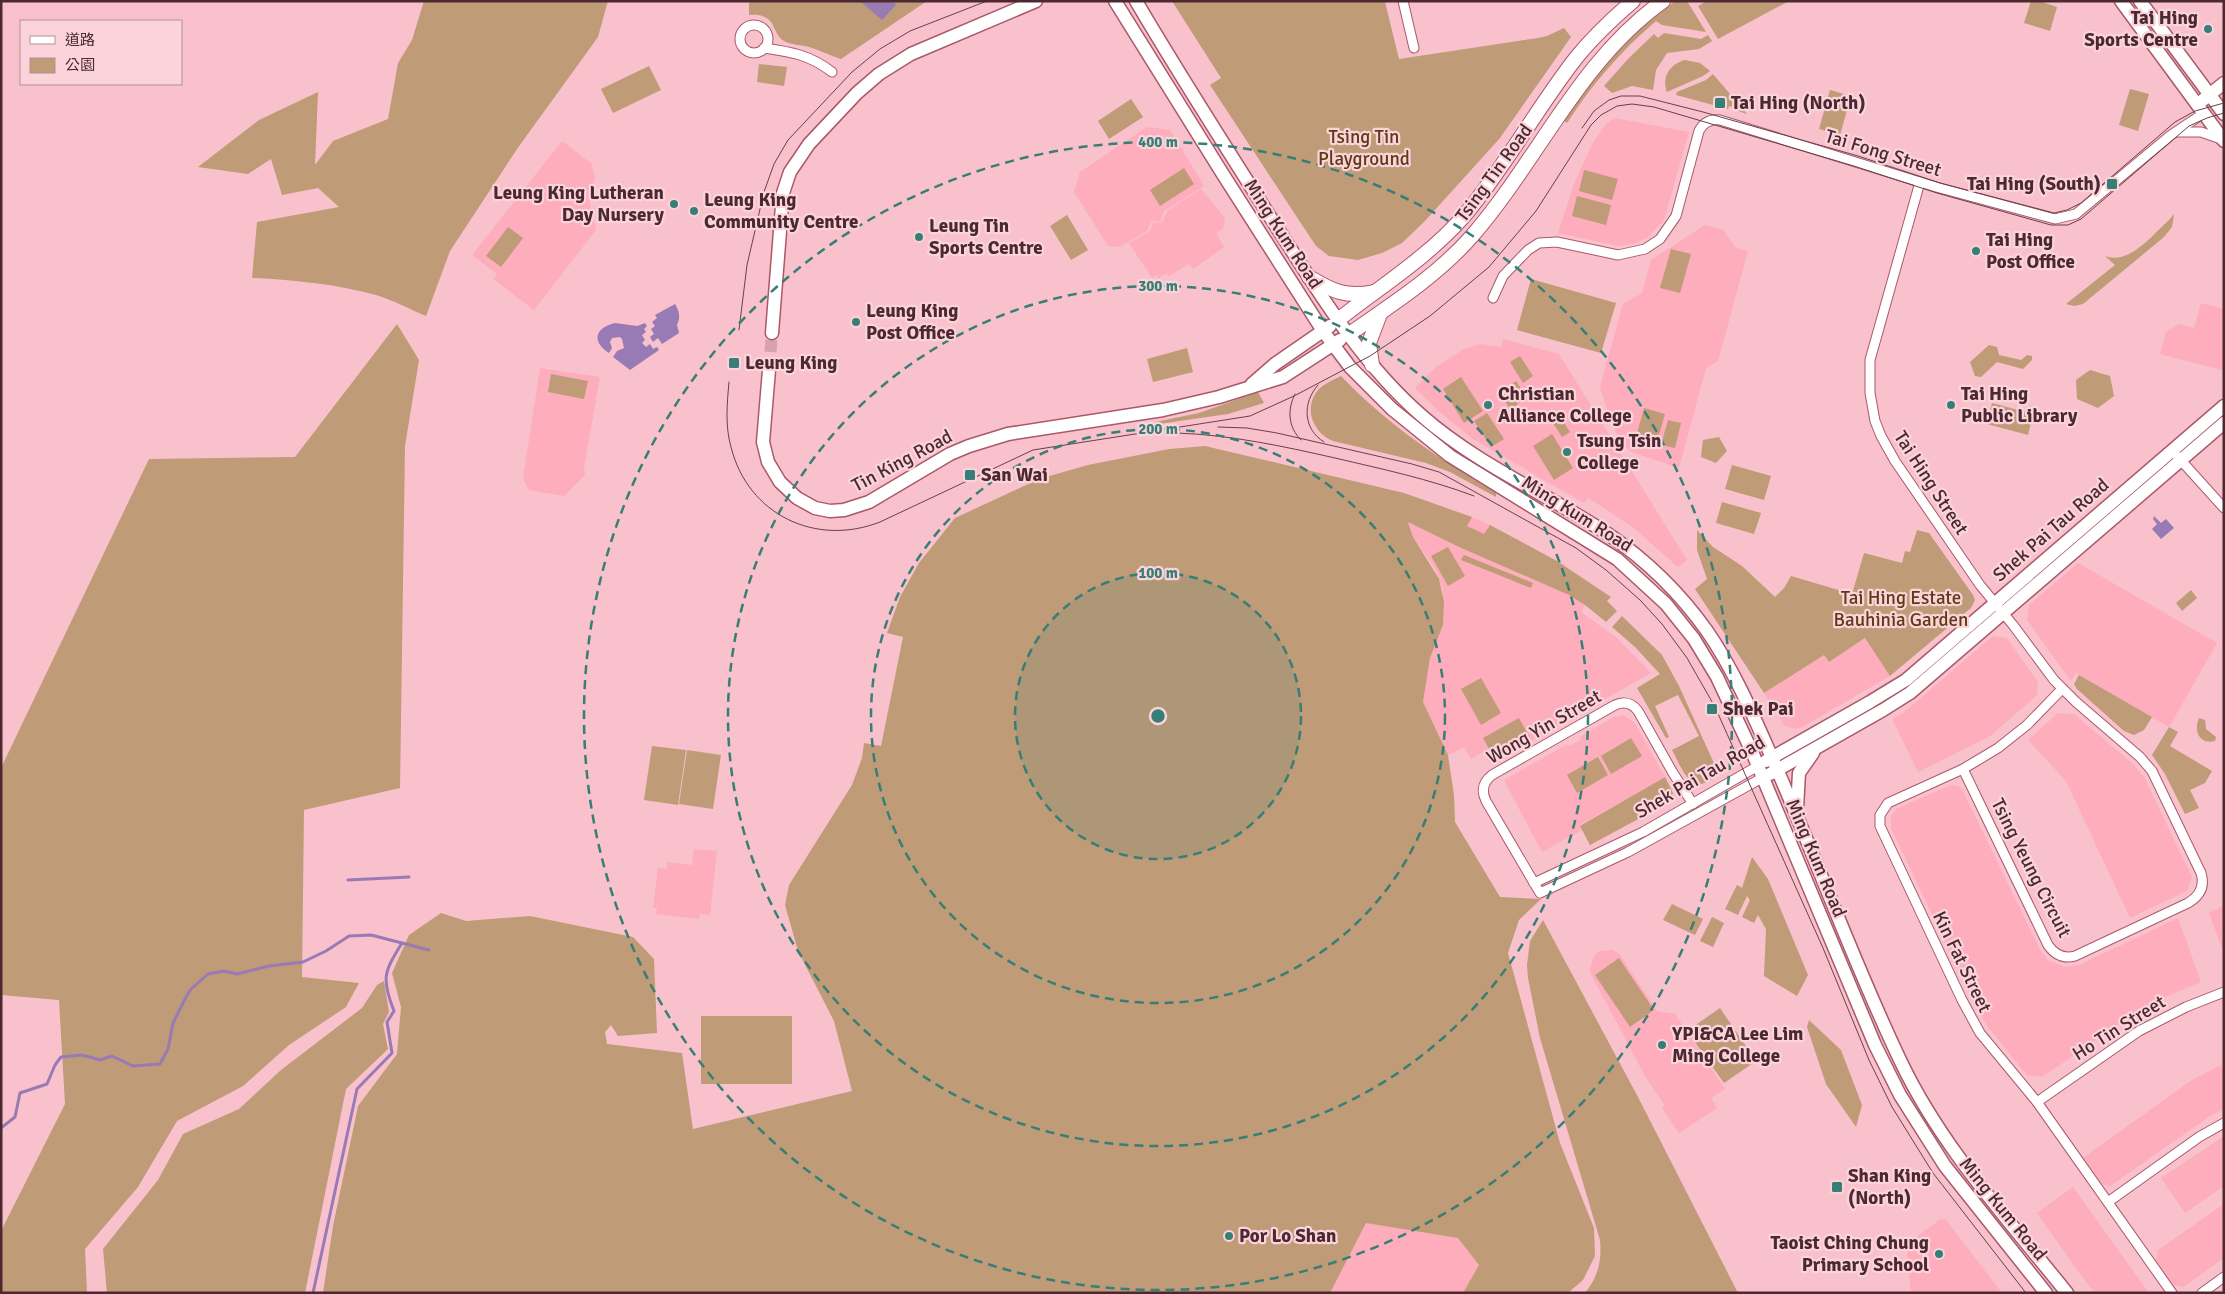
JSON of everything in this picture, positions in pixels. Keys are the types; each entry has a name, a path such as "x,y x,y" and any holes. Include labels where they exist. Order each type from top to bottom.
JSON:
{"main road":[{"path":"772,333 784,193 790,172 806,148 858,93 890,65 911,54 1036,1"},
{"name":"Ming Kum Road","path":"1115,1 1229,185 1323,331 1346,362 1374,392 1430,441 1491,483 1599,546 1651,588 1680,621 1706,658 1727,697 1875,1045 1900,1096 1945,1166 2046,1293"},
{"name":"Ming Kum Road","path":"1136,1 1170,59 1309,277 1348,335 1372,365 1410,405 1458,445 1608,534 1661,578 1692,612 1719,650 1775,764 1890,1038 1914,1088 1958,1157 2067,1293"},
{"name":"Tsing Tin Road","path":"1323,331 1436,244 1464,215 1500,170 1577,57 1632,1"},
{"name":"Tsing Tin Road","path":"1333,345 1434,273 1468,241 1503,196 1588,73 1619,38 1663,1"},
{"path":"2121,1 2224,141"},
{"path":"2140,1 2219,103"},
{"path":"2219,103 2224,83"},
{"path":"2201,109 2219,103"},
{"path":"1309,277 1325,287 1344,294 1360,295 1375,292"},
{"path":"1372,365 1369,349 1370,336 1380,313"},
{"name":"Tin King Road","path":"1250,386 1275,364 1323,331"},
{"name":"Tin King Road","path":"769,370 763,442 768,462 780,482 797,498 815,508 830,512 844,510 869,502 950,454 987,440 1031,430 1180,407 1219,397 1283,377 1333,345"},
{"name":"Shek Pai Tau Road","path":"1775,764 1817,748 1910,693 2172,450 2224,406"},
{"name":"Shek Pai Tau Road","path":"1760,772 1906,680 2000,608 2181,461 2224,423"},
{"path":"1797,816 1799,773 1817,748"}],"street":[{"path":"1403,1 1414,48"},
{"path":"764,48 804,55 818,61 832,72"},
{"name":"Tai Fong Street","path":"1492,298 1503,276 1524,254 1539,244 1557,242 1618,255 1645,250 1660,239 1676,216 1698,131 1706,122 1720,120 1920,182 2049,218 2065,218 2081,211 2201,109"},
{"path":"2171,135 2182,132 2201,132 2224,141"},
{"name":"Tai Hing Street","path":"1920,182 1872,349 1869,371 1871,404 1878,430 1890,454 1980,585 2000,608"},
{"path":"2172,450 2224,508"},
{"name":"Tsing Yeung Circuit","path":"1963,769 2048,945 2058,954 2067,957 2076,956 2196,898 2202,885 2201,873 2152,771 2140,757 2062,689 2000,608"},
{"name":"Kin Fat Street","path":"2062,689 2040,714 2014,736 1963,769 1888,803 1880,815 1880,826 1970,1016 1980,1033 2037,1102 2172,1293"},
{"name":"Wong Yin Street","path":"1540,893 1483,796 1484,784 1492,775 1615,705 1628,703 1635,708 1693,804"},
{"name":"Shek Pai Tau Road","path":"1534,884 1613,847 1693,804 1760,772"},
{"name":"Shek Pai Tau Road","path":"1540,893 1635,849 1760,772"},
{"name":"Ho Tin Street","path":"2037,1102 2145,1028 2186,1006 2224,992"},
{"path":"2108,1202 2199,1138 2224,1123"},
{"path":"2202,1293 2224,1277"}],"shaded area":[{"path":"860,1 892,1 896,5 882,20"},
{"path":"1615,118 1689,132 1664,220 1648,237 1633,244 1618,246 1558,233 1575,181 1592,145 1605,125"},
{"path":"1147,127 1170,130 1204,186 1164,211 1160,222 1151,220 1148,230 1120,247 1108,246 1074,192 1080,172"},
{"path":"562,141 592,164 595,178 590,203 596,230 534,310 493,279 497,274 472,255"},
{"path":"1201,189 1225,218 1223,229 1216,233 1224,247 1193,269 1189,264 1169,276 1166,273 1158,279 1157,275 1152,278 1129,243 1150,231 1153,222 1162,223 1167,211"},
{"path":"1705,225 1723,230 1736,248 1748,251 1718,361 1706,368 1679,468 1631,452 1617,435 1600,387 1623,304 1642,293 1651,260"},
{"path":"2201,303 2223,309 2224,307 2224,368 2221,370 2160,354 2166,332 2179,324 2194,328"},
{"path":"675,304 679,314 677,325 679,333 662,344 658,338 653,342 650,337 654,334 651,329 655,326 652,322 657,318 655,315"},
{"path":"615,323 637,326 645,323 647,326 644,329 646,332 642,335 645,340 642,343 646,347 650,344 653,349 657,347 659,350 630,370 613,357 617,351 624,348 620,337 612,338 610,342 612,348 609,353 598,340 598,335 603,328"},
{"path":"1503,339 1559,354 1687,560 1678,567 1635,529 1588,498 1584,503 1473,439 1437,410 1415,388 1436,367 1464,349 1481,344 1501,347"},
{"path":"540,368 600,377 584,467 585,475 564,496 529,490 523,478"},
{"path":"2154,516 2161,523 2166,519 2174,528 2161,539 2152,529 2157,524 2153,519"},
{"path":"1472,517 1490,525 1484,535 1466,526"},
{"path":"1408,521 1459,547 1569,595 1585,605 1581,612 1617,638 1651,673 1490,764 1483,752 1471,759 1464,747 1448,755 1423,702 1430,658 1443,625 1443,590 1435,569 1413,537"},
{"path":"2078,563 2217,643 2169,727 2076,673 2071,681 2027,620 2029,605"},
{"path":"1993,636 2007,638 2038,682 2037,695 1989,737 1918,772 1892,719 1902,714"},
{"path":"1866,638 1890,676 1802,727 1796,729 1785,726 1764,693 1824,655 1829,662"},
{"path":"2058,713 2074,714 2133,764 2144,777 2192,877 2187,891 2130,918 2066,781 2028,740"},
{"path":"1623,715 1634,722 1665,777 1580,825 1582,830 1542,852 1504,780 1566,745 1569,746 1580,740 1581,736 1614,717"},
{"path":"1951,785 1958,786 1963,791 2040,950 2048,960 2065,967 2079,965 2178,918 2201,982 2165,997 2131,1016 2042,1077 2027,1075 1988,1027 1978,1011 1891,828 1891,816 1896,809"},
{"path":"694,849 717,851 710,915 700,914 699,919 656,914 657,908 653,908 658,868 667,869 667,862 692,865"},
{"path":"2224,905 2224,954 2209,913"},
{"name":"YPI&CA Lee Lim Ming College","path":"1613,950 1620,955 1657,1011 1675,1014 1725,1089 1711,1098 1717,1108 1679,1133 1662,1108 1665,1106 1645,1076 1591,974 1590,968 1595,955 1600,951"},
{"path":"2221,1065 2224,1072 2224,1109 2210,1116 2110,1186 2102,1184 2083,1158 2192,1080"},
{"path":"2224,1136 2224,1186 2185,1213 2161,1178"},
{"path":"2073,1187 2149,1293 2095,1293 2077,1270 2037,1213"},
{"path":"2224,1204 2224,1258 2183,1287 2172,1285 2156,1261 2158,1250"},
{"name":"Taoist Ching Chung Primary School","path":"1941,1219 1946,1220 2002,1293 1911,1293 1907,1256 1909,1246 1916,1237"},
{"path":"1366,1223 1458,1238 1479,1265 1463,1293 1330,1293"}],"green space":[{"path":"424,1 608,1 598,37 517,149 450,251 426,316 389,299 361,291 314,283 252,278 257,222 339,207 318,188 282,195 271,159 248,174 198,167 259,120 318,92 315,165 333,141 388,119 398,63 412,40"},
{"path":"749,1 927,1 841,59 813,48 786,42 777,34 773,25 765,17 749,15"},
{"name":"Tsing Tin Playground","path":"1172,1 1388,1 1385,2 1399,59 1538,38 1564,28 1571,37 1500,138 1424,222 1402,243 1382,253 1358,260 1329,256 1316,246 1210,85 1221,78"},
{"path":"1675,1 1687,1 1706,32 1662,25 1656,21 1608,69 1567,123 1563,120 1600,69 1633,34"},
{"path":"1707,1 1789,1 1718,39 1698,6"},
{"path":"2031,1 2039,1 2057,7 2050,31 2024,23"},
{"path":"1664,33 1701,39 1708,35 1712,41 1699,49 1667,53 1656,70 1653,90 1632,86 1612,93 1604,86 1654,34 1658,38"},
{"path":"1685,60 1700,63 1710,71 1667,92 1665,81 1668,72 1675,65"},
{"path":"759,64 787,67 784,86 757,82"},
{"path":"649,66 661,90 613,113 601,89"},
{"path":"1713,74 1747,114 1738,111 1738,108 1729,106 1728,109 1676,95 1677,92 1706,80"},
{"path":"2130,89 2149,94 2138,131 2119,125"},
{"path":"1830,90 1851,96 1840,135 1819,129"},
{"path":"1131,99 1143,117 1109,139 1098,121"},
{"path":"1184,168 1194,184 1160,206 1150,190"},
{"path":"1584,170 1618,179 1612,200 1579,191"},
{"path":"1577,196 1611,205 1606,225 1572,216"},
{"path":"2174,214 2172,227 2164,237 2083,304 2074,306 2066,304 2115,265 2105,256 2114,258 2132,253"},
{"path":"1067,215 1088,250 1071,260 1050,226"},
{"path":"508,227 523,238 501,267 486,256"},
{"path":"1671,249 1691,254 1680,293 1660,288"},
{"path":"1531,279 1616,303 1601,353 1517,330"},
{"path":"397,324 419,360 405,446 400,788 304,810 302,977 359,983 346,1007 289,1045 243,1086 177,1121 138,1187 85,1249 87,1293 1,1293 1,1231 65,1104 59,1000 1,995 1,768 149,459 295,457"},
{"path":"1989,345 1997,347 1999,355 2021,360 2027,355 2032,356 2032,360 2023,369 1997,362 1981,377 1975,376 1970,362"},
{"path":"1187,348 1193,372 1153,382 1147,359"},
{"path":"1520,356 1533,376 1523,383 1510,362"},
{"path":"2090,370 2110,376 2114,396 2098,408 2077,399 2076,380"},
{"path":"551,374 588,381 584,399 548,392"},
{"path":"1341,376 1377,410 1414,440 1496,493 1496,497 1450,472 1426,463 1333,441 1326,437 1320,432 1312,419 1311,404 1318,390"},
{"path":"1461,377 1483,411 1464,423 1443,389"},
{"path":"1516,381 1527,398 1519,403 1508,387"},
{"path":"1507,387 1518,404 1510,409 1499,392"},
{"path":"1258,392 1264,403 1228,414 1159,424 1155,422 1199,413"},
{"path":"1992,403 2033,414 2028,435 1987,424"},
{"path":"1644,408 1665,414 1655,449 1634,444"},
{"path":"1487,413 1504,439 1491,447 1474,421"},
{"path":"1559,415 1570,432 1562,437 1551,420"},
{"path":"1668,420 1681,423 1675,448 1661,445"},
{"path":"1552,434 1573,468 1554,480 1533,446"},
{"path":"1719,437 1727,451 1716,463 1701,457 1703,440"},
{"path":"1205,446 1404,493 1472,517 1467,526 1484,534 1490,525 1557,561 1611,597 1607,601 1617,611 1606,622 1569,595 1459,547 1408,522 1413,537 1439,579 1444,602 1443,625 1430,658 1423,702 1448,755 1454,795 1455,822 1500,897 1541,899 1519,920 1508,953 1560,1143 1594,1228 1595,1256 1583,1280 1568,1293 1463,1293 1479,1265 1458,1238 1366,1223 1330,1293 323,1293 333,1226 358,1106 397,1054 401,1007 392,973 409,935 441,913 466,921 530,916 633,937 654,959 657,1033 618,1036 611,1025 605,1032 607,1044 682,1053 693,1129 852,1091 834,1021 798,951 785,905 789,885 852,785 862,758 864,743 881,746 903,637 887,633 900,597 919,563 955,518 1039,479 1088,465 1169,449"},
{"path":"1732,465 1771,476 1764,500 1725,489"},
{"path":"1722,502 1761,513 1754,534 1716,523"},
{"name":"Tai Hing Estate Bauhinia Garden","path":"1697,530 1713,547 1742,566 1775,597 1784,588 1791,576 1852,594 1864,553 1902,563 1905,551 1910,552 1917,530 1929,533 1975,600 1971,608 1890,676 1865,638 1829,662 1824,655 1764,693 1695,589 1707,579 1697,550"},
{"path":"1448,547 1465,576 1448,586 1431,556"},
{"path":"1464,555 1533,583 1531,588 1461,560"},
{"path":"2191,590 2197,598 2182,611 2176,603"},
{"path":"1622,616 1662,655 1679,686 1717,770 1715,777 1708,782 1700,784 1691,781 1683,771 1672,750 1699,736 1678,695 1655,706 1669,737 1666,738 1637,688 1660,674 1635,647 1612,627"},
{"path":"2079,675 2152,717 2144,730 2134,735 2124,731 2077,689 2074,684"},
{"path":"1481,678 1501,713 1481,725 1461,689"},
{"path":"1519,718 1530,738 1494,758 1483,738"},
{"path":"2199,718 2205,720 2206,729 2216,737 2215,741 2205,741 2199,736 2197,723"},
{"path":"2169,727 2178,732 2170,746 2212,771 2205,783 2190,790 2199,808 2185,814 2165,774 2152,755"},
{"path":"1631,738 1642,756 1611,774 1601,756"},
{"path":"652,746 686,750 678,805 644,800"},
{"path":"687,750 721,755 713,809 679,804"},
{"path":"1598,757 1608,775 1577,793 1567,775"},
{"path":"1665,777 1673,793 1670,802 1590,845 1580,826"},
{"path":"1752,857 1768,879 1808,975 1797,996 1764,976 1766,929 1758,915 1754,923 1742,917 1750,900 1747,896 1738,915 1725,909 1737,885 1742,888"},
{"path":"1672,904 1703,919 1695,935 1663,920"},
{"path":"1712,917 1724,923 1713,947 1700,941"},
{"path":"1543,920 1639,1099 1738,1293 1585,1293 1593,1281 1598,1268 1600,1240 1540,1038 1528,978 1527,965 1530,941"},
{"path":"1619,958 1654,1010 1630,1027 1595,975"},
{"path":"384,981 389,1012 383,1024 388,1049 346,1089 305,1293 107,1293 103,1249 158,1180 183,1134 239,1109 281,1070 362,1008 377,985"},
{"path":"1720,1008 1756,1061 1724,1083 1687,1031"},
{"path":"701,1016 792,1016 792,1084 701,1084"},
{"path":"1809,1020 1841,1050 1862,1105 1856,1127 1826,1084 1807,1027"}],"waterway":[{"path":"348,880 409,877"},
{"path":"1,1128 15,1117 20,1093 47,1084 55,1065 61,1057 82,1055 100,1060 112,1056 133,1066 160,1064 168,1049 173,1023 186,997 191,989 208,974 224,971 237,974 269,966 303,962 326,951 349,936 371,935 429,950"},
{"path":"313,1293 357,1089 392,1053 387,1022 394,1011 387,991 386,976 391,961 402,943"}],"tunnel":[{"path":"769,370 772,333"}],"tram line":[{"path":"739,330 747,265 764,192 774,164 788,140 852,72 880,49 910,31 987,1"},
{"path":"1582,128 1594,111 1609,100 1621,96 1640,96 1858,156 1940,183 2054,213 2067,210 2081,203 2175,122 2195,111 2224,103"},
{"path":"729,382 727,415 729,439 740,471 752,491 769,507 788,519 809,527 832,530 856,529 880,522 1033,450 1250,416 1294,396 1370,356 1430,316 1489,267 1536,211 1591,125 1601,115 1617,106 1632,104 1654,107 1854,166 1937,193 2051,225 2068,225 2081,219 2189,126 2224,113"},
{"path":"1318,385 1309,400 1307,415 1312,430 1324,442"},
{"path":"1295,394 1292,400 1290,418 1293,430 1301,440"},
{"path":"1218,427 1247,428 1277,433 1439,472 1576,548 1606,570 1640,600 1662,624 1687,658 1715,707 1823,948 1869,1060 1892,1107 1933,1173 2026,1293"},
{"path":"1177,433 1237,439 1296,449 1440,484 1474,496"}],"place":[{"name":"Tai Hing Sports Centre","path":"2208,29"},
{"name":"Tai Hing (North)","path":"1720,103"},
{"name":"Tai Hing (South)","path":"2112,184"},
{"name":"Leung King Lutheran Day Nursery","path":"674,204"},
{"name":"Leung King Community Centre","path":"694,211"},
{"name":"Leung Tin Sports Centre","path":"919,237"},
{"name":"Tai Hing Post Office","path":"1976,251"},
{"name":"Leung King Post Office","path":"856,322"},
{"name":"Leung King","path":"734,363"},
{"name":"Christian Alliance College","path":"1488,405"},
{"name":"Tai Hing Public Library","path":"1951,405"},
{"name":"Tsung Tsin College","path":"1567,452"},
{"name":"San Wai","path":"970,475"},
{"name":"Shek Pai","path":"1712,709"},
{"name":"YPI&CA Lee Lim Ming College","path":"1662,1045"},
{"name":"Shan King (North)","path":"1837,1187"},
{"name":"Por Lo Shan","path":"1229,1236"},
{"name":"Taoist Ching Chung Primary School","path":"1939,1254"}]}
